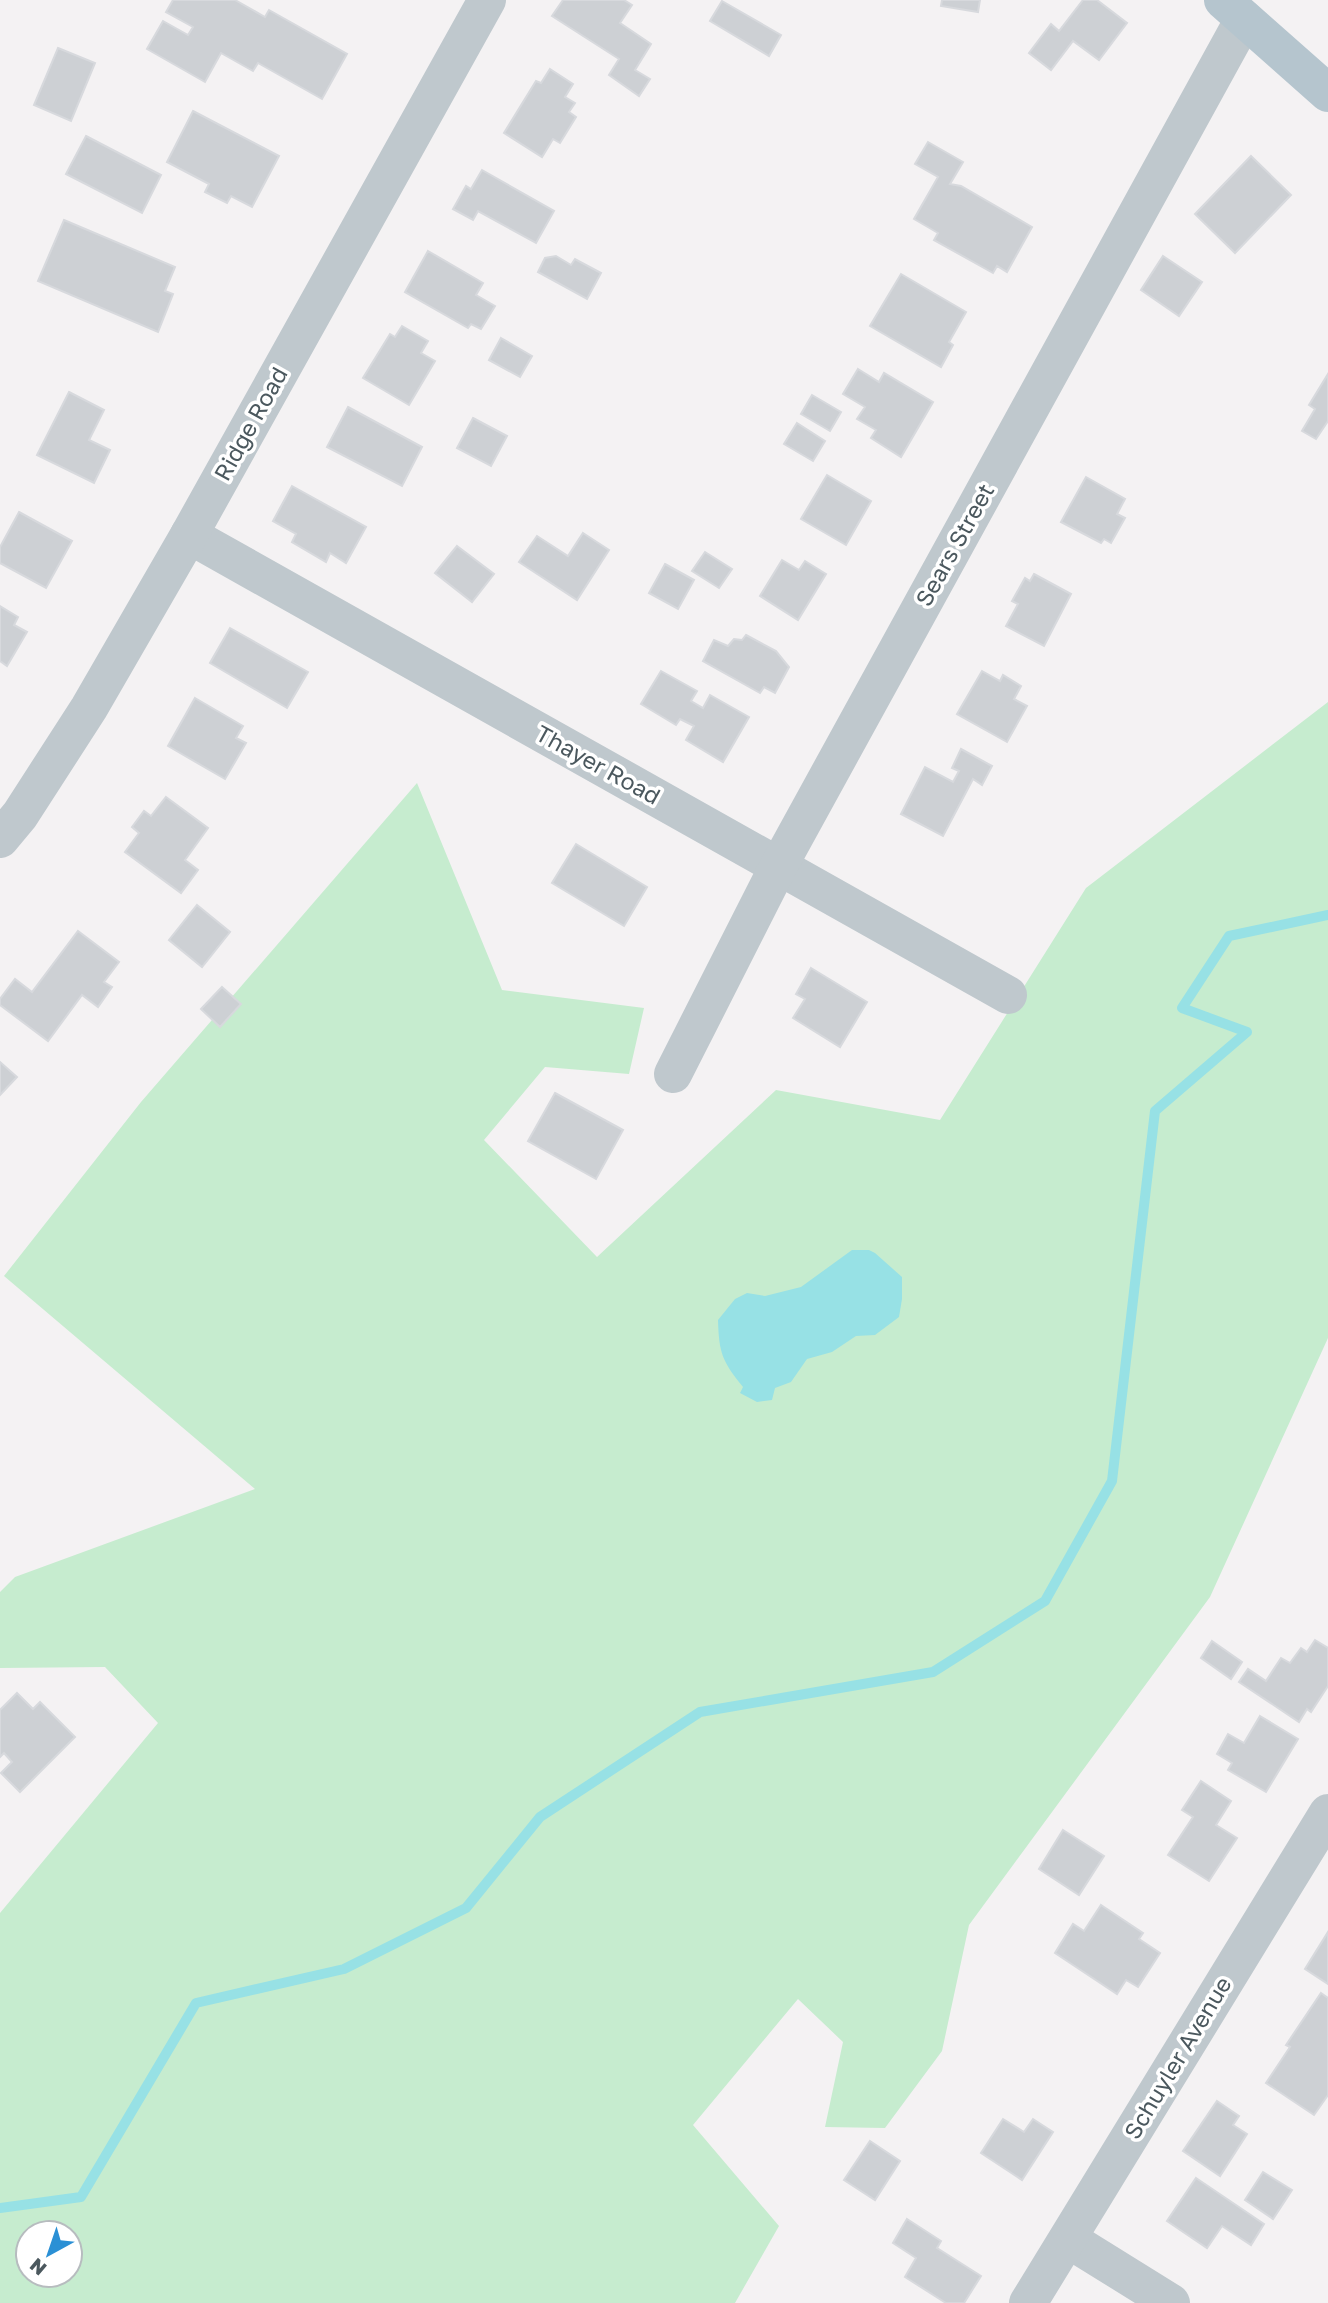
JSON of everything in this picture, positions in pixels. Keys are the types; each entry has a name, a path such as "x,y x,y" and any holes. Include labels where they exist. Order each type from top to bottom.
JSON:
{"main road":[{"path":"1233,10 1328,93"}],"street":[{"name":"Ridge Road","path":"0,839 20,816 89,708 189,535 487,0"},
{"name":"Sears Street","path":"673,1074 778,867 1233,10"},
{"name":"Thayer Road","path":"189,535 1008,995"},
{"name":"Schuyler Avenue","path":"1028,2303 1328,1813"},
{"path":"1068,2239 1171,2303"}],"green space":[{"path":"1328,702 1328,1338 1210,1597 969,1925 942,2051 885,2128 825,2127 843,2042 798,1999 693,2125 779,2226 735,2303 0,2303 0,1913 158,1723 105,1667 0,1668 0,1592 15,1577 255,1489 4,1276 141,1102 417,783 502,990 644,1008 629,1074 545,1067 484,1140 597,1257 776,1090 940,1120 1086,888"}],"water":[{"path":"852,1250 869,1250 875,1253 902,1277 899,1317 875,1335 856,1336 832,1352 807,1359 791,1382 775,1388 772,1400 757,1402 740,1393 743,1387 723,1356 718,1320 735,1299 747,1293 765,1296 801,1287"}],"building":[{"path":"173,0 235,0 265,17 269,10 347,54 322,99 258,63 253,71 221,53 205,82 147,49 163,21 188,35 193,27 166,12"},
{"path":"563,0 624,0 632,5 620,23 651,44 635,70 650,79 639,96 609,75 619,59 552,16"},
{"path":"942,0 980,0 978,12 941,6"},
{"path":"1083,0 1097,0 1127,23 1099,60 1073,41 1051,70 1029,53 1051,24 1059,31"},
{"path":"722,1 781,35 769,56 710,21"},
{"path":"58,48 95,63 71,121 34,105"},
{"path":"550,69 573,84 565,97 575,103 569,112 576,117 560,143 553,139 542,157 504,133 536,81 541,83"},
{"path":"193,111 279,156 252,207 231,196 227,203 205,192 209,184 167,162"},
{"path":"86,136 161,175 142,213 66,174"},
{"path":"928,142 963,162 950,184 961,186 1032,227 1007,272 997,266 993,273 934,240 938,233 914,219 938,177 915,164"},
{"path":"1251,156 1291,195 1235,253 1195,214"},
{"path":"482,170 554,211 536,243 478,211 473,220 453,209 466,186 471,189"},
{"path":"64,220 175,267 165,291 173,294 158,332 38,281"},
{"path":"428,251 483,283 476,295 495,306 481,329 471,324 468,328 405,292"},
{"path":"556,256 571,265 575,259 601,273 587,299 538,272 545,258"},
{"path":"1163,256 1202,282 1179,316 1141,290"},
{"path":"901,274 966,312 949,342 953,345 941,367 870,326"},
{"path":"402,326 428,341 421,353 435,361 409,405 363,378 390,334 395,337"},
{"path":"501,338 532,356 520,377 489,360"},
{"path":"858,369 879,382 884,373 933,402 901,457 871,438 876,430 857,419 865,407 843,394"},
{"path":"1328,374 1328,421 1316,439 1302,431 1315,409 1309,405"},
{"path":"69,392 104,410 89,440 110,450 94,483 37,455"},
{"path":"812,395 841,412 830,431 801,414"},
{"path":"348,407 422,447 402,486 327,447"},
{"path":"473,418 507,436 491,466 457,448"},
{"path":"797,423 825,441 813,461 784,444"},
{"path":"827,475 871,501 846,545 801,519"},
{"path":"1086,477 1125,499 1117,514 1125,518 1111,543 1104,539 1101,543 1061,522"},
{"path":"292,486 366,527 346,563 330,553 326,562 292,542 296,534 273,521"},
{"path":"19,512 72,541 46,588 0,563 0,547"},
{"path":"583,533 609,550 577,600 519,562 537,536 568,556"},
{"path":"457,546 494,574 472,602 435,573"},
{"path":"705,552 732,569 719,588 692,571"},
{"path":"782,560 799,570 805,561 826,574 798,620 760,596"},
{"path":"665,564 694,580 678,609 649,593"},
{"path":"1034,574 1071,594 1044,646 1006,626 1018,604 1012,601 1025,578 1030,581"},
{"path":"0,606 18,617 14,625 27,632 7,666 0,661"},
{"path":"230,628 308,672 287,708 210,663"},
{"path":"746,635 776,651 789,667 775,693 764,687 760,693 703,661 714,640 728,646 734,639 742,640"},
{"path":"661,671 697,691 691,701 703,708 710,695 749,717 723,762 686,740 694,726 680,719 676,725 641,704"},
{"path":"982,671 1000,681 1003,675 1021,686 1014,699 1027,706 1007,742 957,714"},
{"path":"195,698 243,726 236,738 246,743 225,779 168,746"},
{"path":"961,749 992,766 982,785 973,779 943,836 901,814 925,767 953,782 959,771 952,768"},
{"path":"166,797 208,828 185,860 198,870 181,893 125,852 139,833 132,827 144,811 151,816"},
{"path":"576,844 647,887 624,926 552,883"},
{"path":"197,905 230,932 202,967 169,940"},
{"path":"78,931 119,962 104,982 112,987 98,1007 82,995 48,1041 0,1005 0,999 15,979 32,992"},
{"path":"811,968 867,1002 840,1047 793,1018 805,999 796,994"},
{"path":"222,987 241,1004 220,1027 201,1009"},
{"path":"0,1062 17,1077 0,1095"},
{"path":"555,1093 623,1130 596,1179 528,1141"},
{"path":"1315,1640 1328,1648 1328,1686 1311,1712 1307,1709 1299,1722 1239,1682 1248,1669 1266,1681 1281,1658 1290,1663 1301,1648 1307,1652"},
{"path":"1212,1641 1242,1662 1231,1679 1201,1658"},
{"path":"17,1693 33,1709 40,1702 75,1737 20,1792 1,1773 12,1762 4,1753 0,1757 0,1710"},
{"path":"1260,1716 1298,1739 1266,1792 1228,1770 1232,1763 1217,1754 1228,1734 1244,1743"},
{"path":"1201,1781 1231,1801 1216,1825 1237,1838 1209,1881 1168,1855 1193,1817 1182,1810"},
{"path":"1063,1830 1104,1856 1079,1895 1039,1869"},
{"path":"1101,1905 1143,1933 1139,1939 1160,1953 1138,1987 1126,1980 1117,1994 1055,1953 1073,1924 1084,1931"},
{"path":"1328,1932 1328,1984 1305,1969"},
{"path":"1321,1993 1328,1998 1328,2095 1314,2115 1266,2083 1290,2047 1286,2045"},
{"path":"1217,2101 1239,2116 1233,2125 1247,2134 1220,2176 1183,2151"},
{"path":"1003,2119 1024,2132 1033,2119 1053,2132 1022,2180 981,2153"},
{"path":"870,2141 900,2161 875,2200 844,2180"},
{"path":"1263,2172 1292,2190 1273,2219 1245,2200"},
{"path":"1196,2178 1264,2224 1251,2245 1222,2226 1207,2248 1167,2221"},
{"path":"907,2219 941,2241 937,2248 981,2276 964,2303 946,2303 905,2277 916,2258 893,2243"}],"waterway":[{"path":"0,2208 81,2197 196,2003 344,1969 466,1908 540,1817 700,1712 933,1672 1045,1601 1112,1481 1155,1111 1247,1032 1182,1008 1229,936 1328,915"}]}
